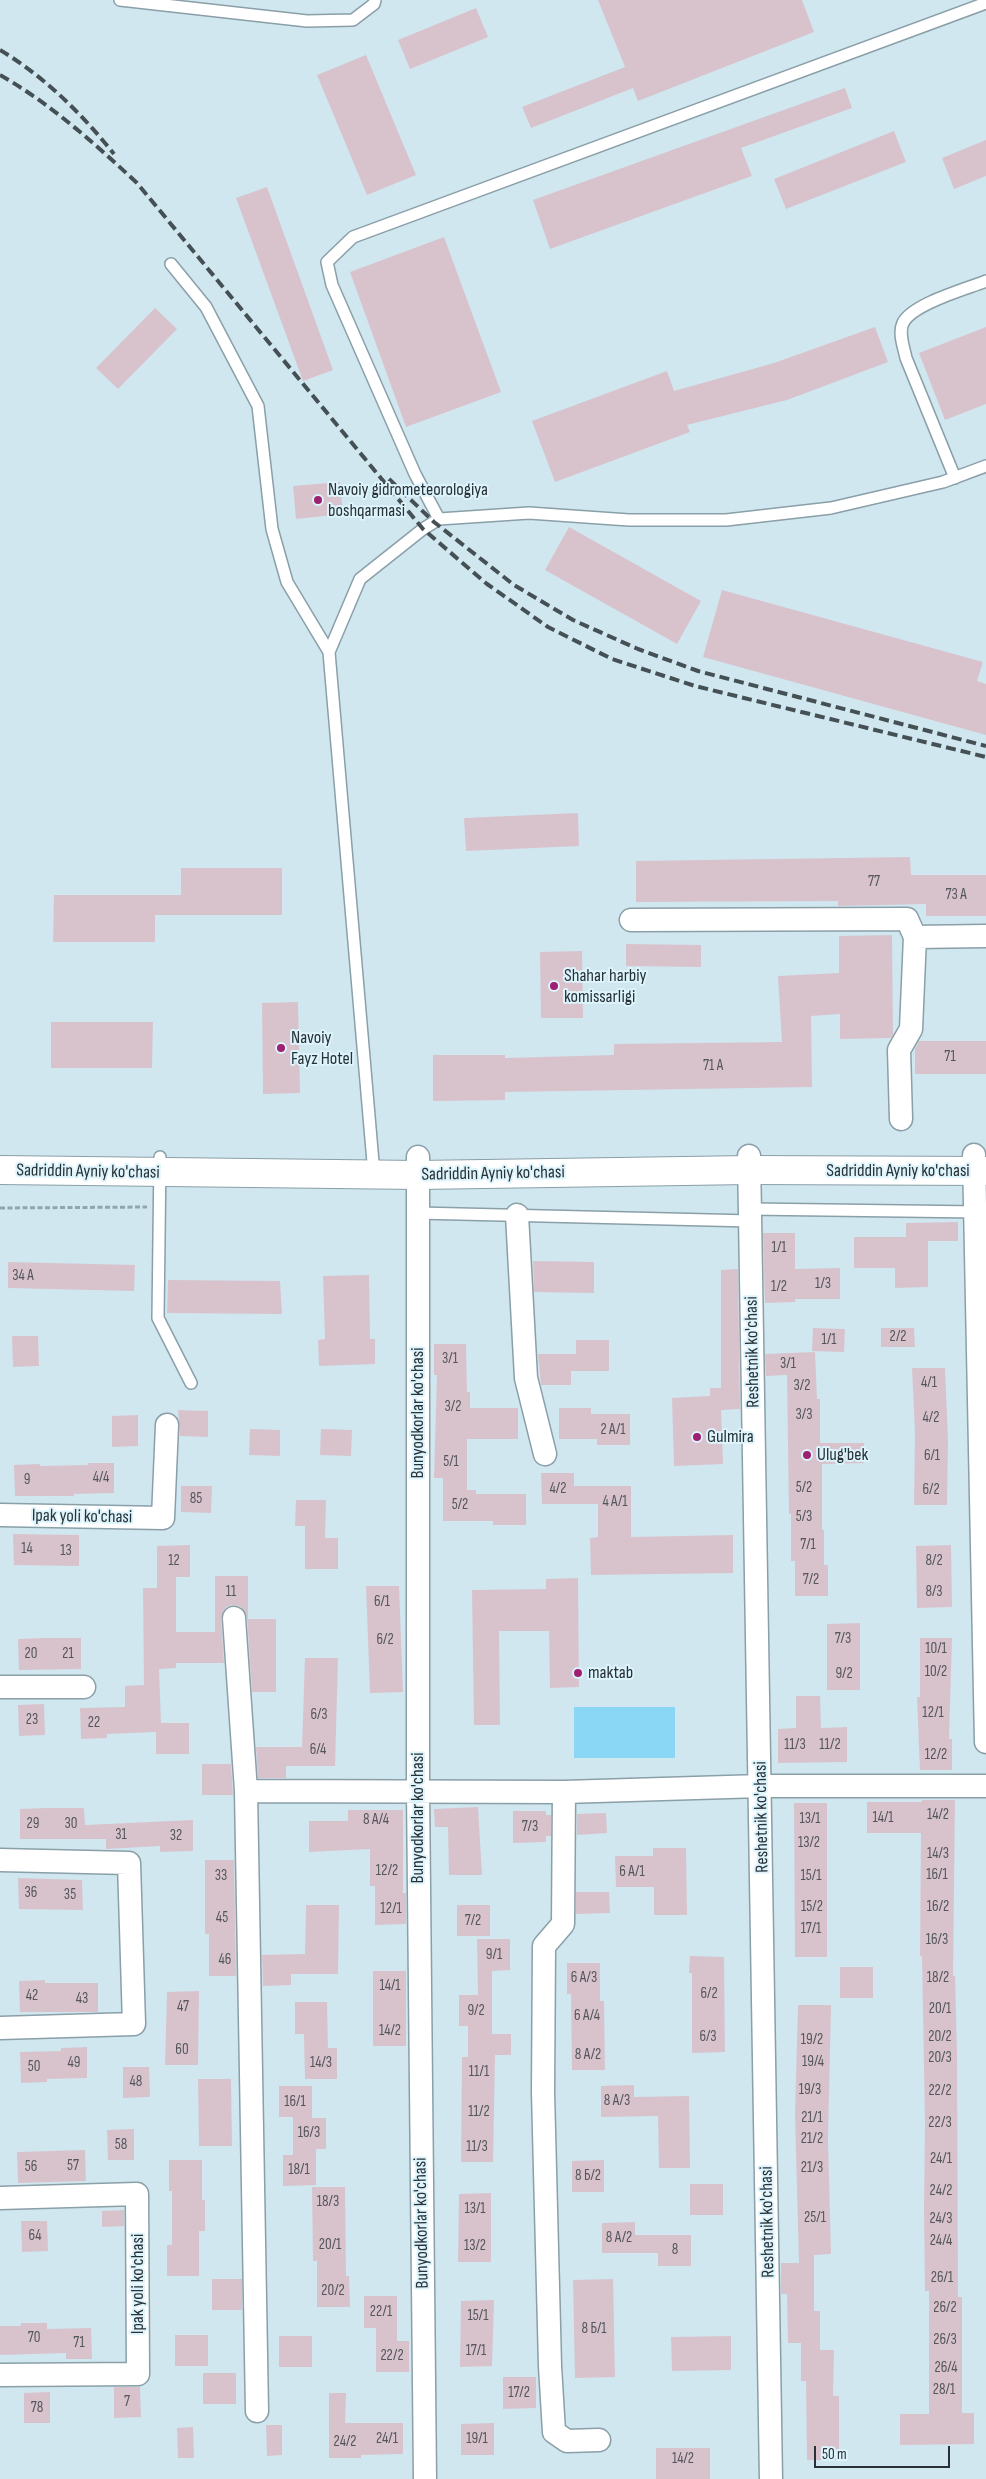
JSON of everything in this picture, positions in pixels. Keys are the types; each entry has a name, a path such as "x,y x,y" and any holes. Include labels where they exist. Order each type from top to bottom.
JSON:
{"main road":[{"name":"Sadriddin Ayniy ko'chasi","path":"0,1153 160,1165"},
{"name":"Sadriddin Ayniy ko'chasi","path":"0,1170 160,1165 418,1166 980,1163"}],"street":[{"path":"631,920 907,919 915,937 911,1029 899,1050 901,1119"},
{"path":"915,937 986,936"},
{"name":"Reshetnik ko'chasi","path":"750,1163 771,2479"},
{"path":"980,1163 986,1742"},
{"name":"Bunyodkorlar ko'chasi","path":"418,1166 418,1791 425,2479"},
{"path":"517,1215 526,1378 545,1454"},
{"name":"Ipak yoli ko'chasi","path":"0,1516 163,1518 167,1426"},
{"path":"234,1618 246,1791 257,2411"},
{"path":"0,1687 84,1687"},
{"path":"246,1791 564,1792 761,1786 986,1786"},
{"path":"564,1792 563,1924 544,1946 543,2092 550,2366 554,2432 567,2441 599,2440"},
{"path":"0,1860 129,1863 134,2024 0,2028"},
{"name":"Ipak yoli ko'chasi","path":"0,2198 137,2194 138,2374 0,2375"}],"lane":[{"path":"120,0 307,20 353,20 374,4 375,0"},
{"path":"439,519 415,474 332,285 327,262 353,237 986,3"},
{"path":"170,264 206,308 258,406 272,529 287,582 330,652 373,1166"},
{"path":"955,478 906,358 901,339 902,324 914,310 986,281"},
{"path":"330,652 360,579 439,519 529,513 630,520 726,520 831,508 943,482 986,466"},
{"path":"160,1165 158,1318 191,1384"},
{"path":"418,1213 751,1215 981,1212"}],"path":[{"path":"0,1208 159,1207"}],"shaded area":[{"path":"574,1707 675,1707 675,1758 574,1758"}],"building":[{"path":"598,0 802,0 814,32 638,101 633,88 531,128 522,107 625,67"},
{"path":"476,8 488,37 410,69 398,40"},
{"path":"366,55 416,175 367,195 317,75"},
{"path":"845,88 852,108 741,148 752,176 550,249 533,200"},
{"path":"894,131 906,162 786,209 774,179"},
{"path":"986,140 986,176 954,189 942,158"},
{"path":"267,187 333,370 303,381 236,198"},
{"path":"444,237 501,392 406,427 350,272"},
{"path":"155,308 177,329 118,389 96,368"},
{"path":"875,327 888,362 787,400 687,425 690,432 555,482 532,421 667,371 674,391 774,363"},
{"path":"986,327 986,404 945,420 919,353"},
{"name":"Navoiy gidrometeorologiya boshqarmasi","path":"340,482 343,514 296,519 293,486"},
{"path":"569,527 701,601 677,644 545,570"},
{"path":"722,590 983,662 977,681 986,684 986,735 703,657"},
{"path":"578,813 579,846 466,851 464,818"},
{"path":"910,857 911,875 986,875 986,916 926,916 926,904 838,906 838,901 636,902 636,861"},
{"path":"181,868 282,868 282,915 155,915 155,942 53,942 54,895 181,895"},
{"path":"892,935 893,1035 891,1038 840,1039 840,1014 811,1016 812,1087 505,1092 505,1100 433,1101 433,1055 505,1055 505,1058 614,1055 614,1044 782,1042 778,976 839,973 839,936"},
{"path":"626,944 701,945 701,967 626,966"},
{"path":"582,951 583,1018 541,1018 540,952"},
{"name":"Navoiy Fayz Hotel","path":"298,1002 300,1093 263,1094 262,1003"},
{"path":"51,1022 153,1022 152,1068 51,1068"},
{"path":"919,1041 986,1041 986,1074 915,1074 915,1049"},
{"path":"958,1222 958,1241 928,1241 928,1287 895,1288 895,1268 854,1268 854,1237 906,1237 906,1223"},
{"path":"763,1233 795,1233 795,1269 840,1268 840,1299 795,1299 795,1302 765,1303"},
{"path":"533,1261 594,1262 594,1293 534,1292"},
{"path":"8,1262 135,1265 134,1291 8,1288"},
{"name":"Gulmira","path":"738,1269 740,1409 721,1410 723,1464 674,1466 672,1398 710,1396 710,1388 721,1388 721,1270"},
{"path":"369,1275 370,1339 375,1339 375,1364 319,1366 318,1340 325,1339 323,1276"},
{"path":"168,1280 280,1281 282,1314 167,1313"},
{"path":"813,1328 845,1329 844,1352 812,1351"},
{"path":"881,1328 914,1328 915,1347 881,1347"},
{"path":"12,1336 38,1336 39,1366 13,1367"},
{"path":"576,1340 609,1340 609,1371 571,1371 571,1385 541,1385 538,1354 576,1354"},
{"path":"434,1344 466,1344 467,1392 470,1392 470,1408 518,1408 518,1439 467,1439 467,1490 476,1490 476,1494 526,1494 526,1525 493,1525 493,1521 443,1521 443,1478 434,1478 437,1375 434,1375"},
{"path":"815,1352 817,1399 820,1399 820,1443 864,1443 864,1463 822,1464 822,1530 824,1530 824,1565 828,1565 828,1596 795,1596 795,1561 791,1561 791,1514 789,1514 787,1375 766,1376 765,1354"},
{"path":"912,1368 945,1368 948,1440 947,1505 914,1505 915,1433"},
{"path":"559,1408 591,1408 591,1414 630,1414 630,1445 597,1445 597,1439 559,1439"},
{"path":"178,1410 208,1411 208,1437 180,1436"},
{"path":"138,1415 138,1446 112,1447 112,1416"},
{"path":"250,1429 280,1430 280,1456 249,1455"},
{"path":"321,1429 352,1430 351,1456 320,1455"},
{"path":"88,1463 114,1463 114,1493 74,1494 74,1496 15,1496 14,1465 88,1465"},
{"path":"541,1473 574,1473 574,1486 631,1486 631,1537 733,1535 733,1573 591,1575 590,1538 598,1537 598,1504 542,1504"},
{"path":"181,1486 212,1486 211,1513 181,1512"},
{"path":"296,1500 326,1500 325,1538 338,1538 338,1569 305,1569 305,1526 295,1526"},
{"path":"13,1534 79,1535 79,1566 14,1565"},
{"path":"190,1545 190,1577 176,1577 176,1632 215,1632 215,1576 248,1576 248,1619 276,1619 276,1692 252,1692 247,1617 240,1606 233,1605 226,1607 221,1618 224,1663 176,1663 176,1668 159,1669 161,1723 189,1723 189,1754 156,1754 156,1732 107,1734 107,1738 81,1739 80,1708 125,1707 125,1686 144,1685 143,1588 157,1588 157,1546"},
{"path":"951,1545 952,1607 917,1608 916,1546"},
{"path":"578,1578 579,1687 550,1688 549,1631 499,1631 500,1725 474,1725 472,1590 546,1589 546,1579"},
{"path":"366,1586 399,1586 403,1692 370,1693"},
{"path":"860,1623 860,1690 827,1690 827,1624"},
{"path":"81,1638 81,1669 19,1670 18,1639"},
{"path":"920,1638 952,1638 949,1739 952,1739 952,1770 920,1770 917,1697 920,1697"},
{"path":"305,1658 338,1658 335,1766 286,1766 286,1778 258,1778 256,1747 302,1747"},
{"path":"796,1696 820,1696 821,1728 847,1727 847,1762 778,1763 778,1729 796,1728"},
{"path":"44,1704 45,1735 19,1736 18,1705"},
{"path":"202,1764 231,1764 233,1795 202,1795"},
{"path":"922,1800 955,1800 953,1976 955,1976 957,2053 958,2297 962,2297 962,2413 974,2413 974,2444 900,2445 900,2414 929,2414 929,2291 925,2291 925,2123 922,1956 920,1956 921,1833 867,1833 867,1802 922,1802"},
{"path":"794,1803 827,1803 827,1957 795,1957"},
{"path":"478,1807 482,1875 449,1875 448,1827 435,1827 434,1809"},
{"path":"84,1808 85,1825 193,1820 193,1851 160,1852 160,1846 106,1849 106,1839 20,1839 20,1809"},
{"path":"348,1810 403,1810 403,1893 406,1893 406,1924 375,1925 375,1886 370,1886 370,1849 309,1852 309,1821 348,1821"},
{"path":"513,1811 546,1811 546,1815 551,1815 551,1836 546,1836 546,1842 513,1843"},
{"path":"606,1813 607,1833 577,1835 577,1814"},
{"path":"653,1848 686,1848 687,1915 654,1915 654,1887 616,1887 615,1856 653,1856"},
{"path":"205,1860 234,1860 236,1976 209,1976 209,1934 205,1934"},
{"path":"18,1878 82,1880 83,1910 19,1909"},
{"path":"576,1892 609,1892 610,1913 576,1914"},
{"path":"306,1905 339,1905 338,1974 291,1974 291,1985 263,1986 262,1955 305,1954"},
{"path":"457,1905 490,1905 490,1936 457,1936"},
{"path":"477,1939 510,1939 510,1970 492,1971 492,2034 511,2034 511,2055 495,2055 493,2162 461,2162 462,2057 468,2057 468,2026 459,2026 459,1995 478,1995"},
{"path":"690,1956 724,1957 725,2052 692,2053 692,1973 689,1973"},
{"path":"567,1963 600,1963 600,2001 604,2001 605,2070 572,2070 571,1994 567,1994"},
{"path":"840,1967 873,1967 873,1998 840,1998"},
{"path":"373,1971 406,1971 406,2046 373,2046"},
{"path":"45,1980 45,1983 98,1983 98,2012 20,2012 19,1981"},
{"path":"199,1991 198,2065 165,2065 167,1992"},
{"path":"295,2002 327,2002 328,2048 337,2048 337,2079 305,2079 304,2034 295,2034"},
{"path":"798,2005 831,2005 828,2139 831,2254 814,2255 814,2311 820,2311 820,2350 834,2350 833,2396 839,2396 839,2460 807,2460 806,2381 801,2381 801,2343 788,2343 787,2294 781,2294 781,2263 799,2263 795,2115"},
{"path":"87,2047 87,2078 47,2079 47,2082 21,2083 20,2052 61,2051 61,2048"},
{"path":"123,2067 149,2067 150,2097 123,2098"},
{"path":"198,2079 231,2079 232,2146 199,2146"},
{"path":"634,2085 634,2097 689,2096 690,2168 659,2168 658,2116 601,2117 601,2086"},
{"path":"279,2086 312,2086 312,2118 326,2118 326,2149 316,2149 316,2185 283,2186 283,2155 293,2155 293,2117 279,2117"},
{"path":"134,2129 134,2160 108,2160 107,2130"},
{"path":"85,2150 86,2181 18,2183 17,2152"},
{"path":"169,2160 202,2160 202,2200 205,2200 205,2231 199,2231 199,2276 167,2276 167,2245 172,2245 172,2191 169,2191"},
{"path":"604,2160 604,2192 572,2192 572,2161"},
{"path":"690,2184 723,2184 723,2215 690,2215"},
{"path":"312,2187 345,2187 346,2276 349,2276 350,2307 317,2307 317,2261 313,2261"},
{"path":"491,2193 491,2262 458,2262 459,2194"},
{"path":"124,2210 124,2226 102,2227 102,2211"},
{"path":"21,2221 47,2221 48,2251 22,2252"},
{"path":"635,2222 635,2235 691,2235 691,2266 658,2266 658,2253 602,2253 602,2223"},
{"path":"212,2279 242,2279 242,2310 212,2310"},
{"path":"613,2279 615,2377 575,2378 573,2280"},
{"path":"364,2296 397,2296 397,2341 409,2341 409,2372 376,2372 376,2328 364,2328"},
{"path":"494,2300 492,2366 460,2367 461,2301"},
{"path":"21,2323 47,2323 47,2329 91,2328 92,2359 66,2359 66,2353 0,2355 0,2326 21,2326"},
{"path":"175,2335 208,2335 208,2366 175,2366"},
{"path":"279,2336 312,2336 312,2367 279,2367"},
{"path":"731,2336 731,2370 672,2371 671,2337"},
{"path":"203,2373 236,2373 236,2404 203,2404"},
{"path":"503,2377 536,2377 536,2408 503,2409"},
{"path":"114,2387 140,2387 141,2417 114,2418"},
{"path":"50,2392 50,2423 24,2423 24,2393"},
{"path":"329,2393 346,2393 345,2423 403,2423 403,2454 361,2455 361,2458 329,2458"},
{"path":"494,2423 494,2455 461,2455 461,2424"},
{"path":"266,2425 282,2425 282,2455 267,2456"},
{"path":"193,2427 194,2458 178,2458 177,2428"},
{"path":"656,2448 710,2448 710,2479 656,2479"}],"railway":[{"path":"0,50 47,84 89,124 114,154"},
{"path":"0,75 54,111 137,183 423,529 487,584 548,627 612,659 695,686 986,757"},
{"path":"389,479 434,522 514,585 573,620 638,649 698,671 986,746"}],"place":[{"name":"Navoiy gidrometeorologiya boshqarmasi","path":"318,500"},
{"name":"Shahar harbiy komissarligi","path":"554,986"},
{"name":"Navoiy Fayz Hotel","path":"281,1048"},
{"name":"Gulmira","path":"697,1437"},
{"name":"Ulug'bek","path":"807,1455"},
{"name":"maktab","path":"578,1673"}]}
